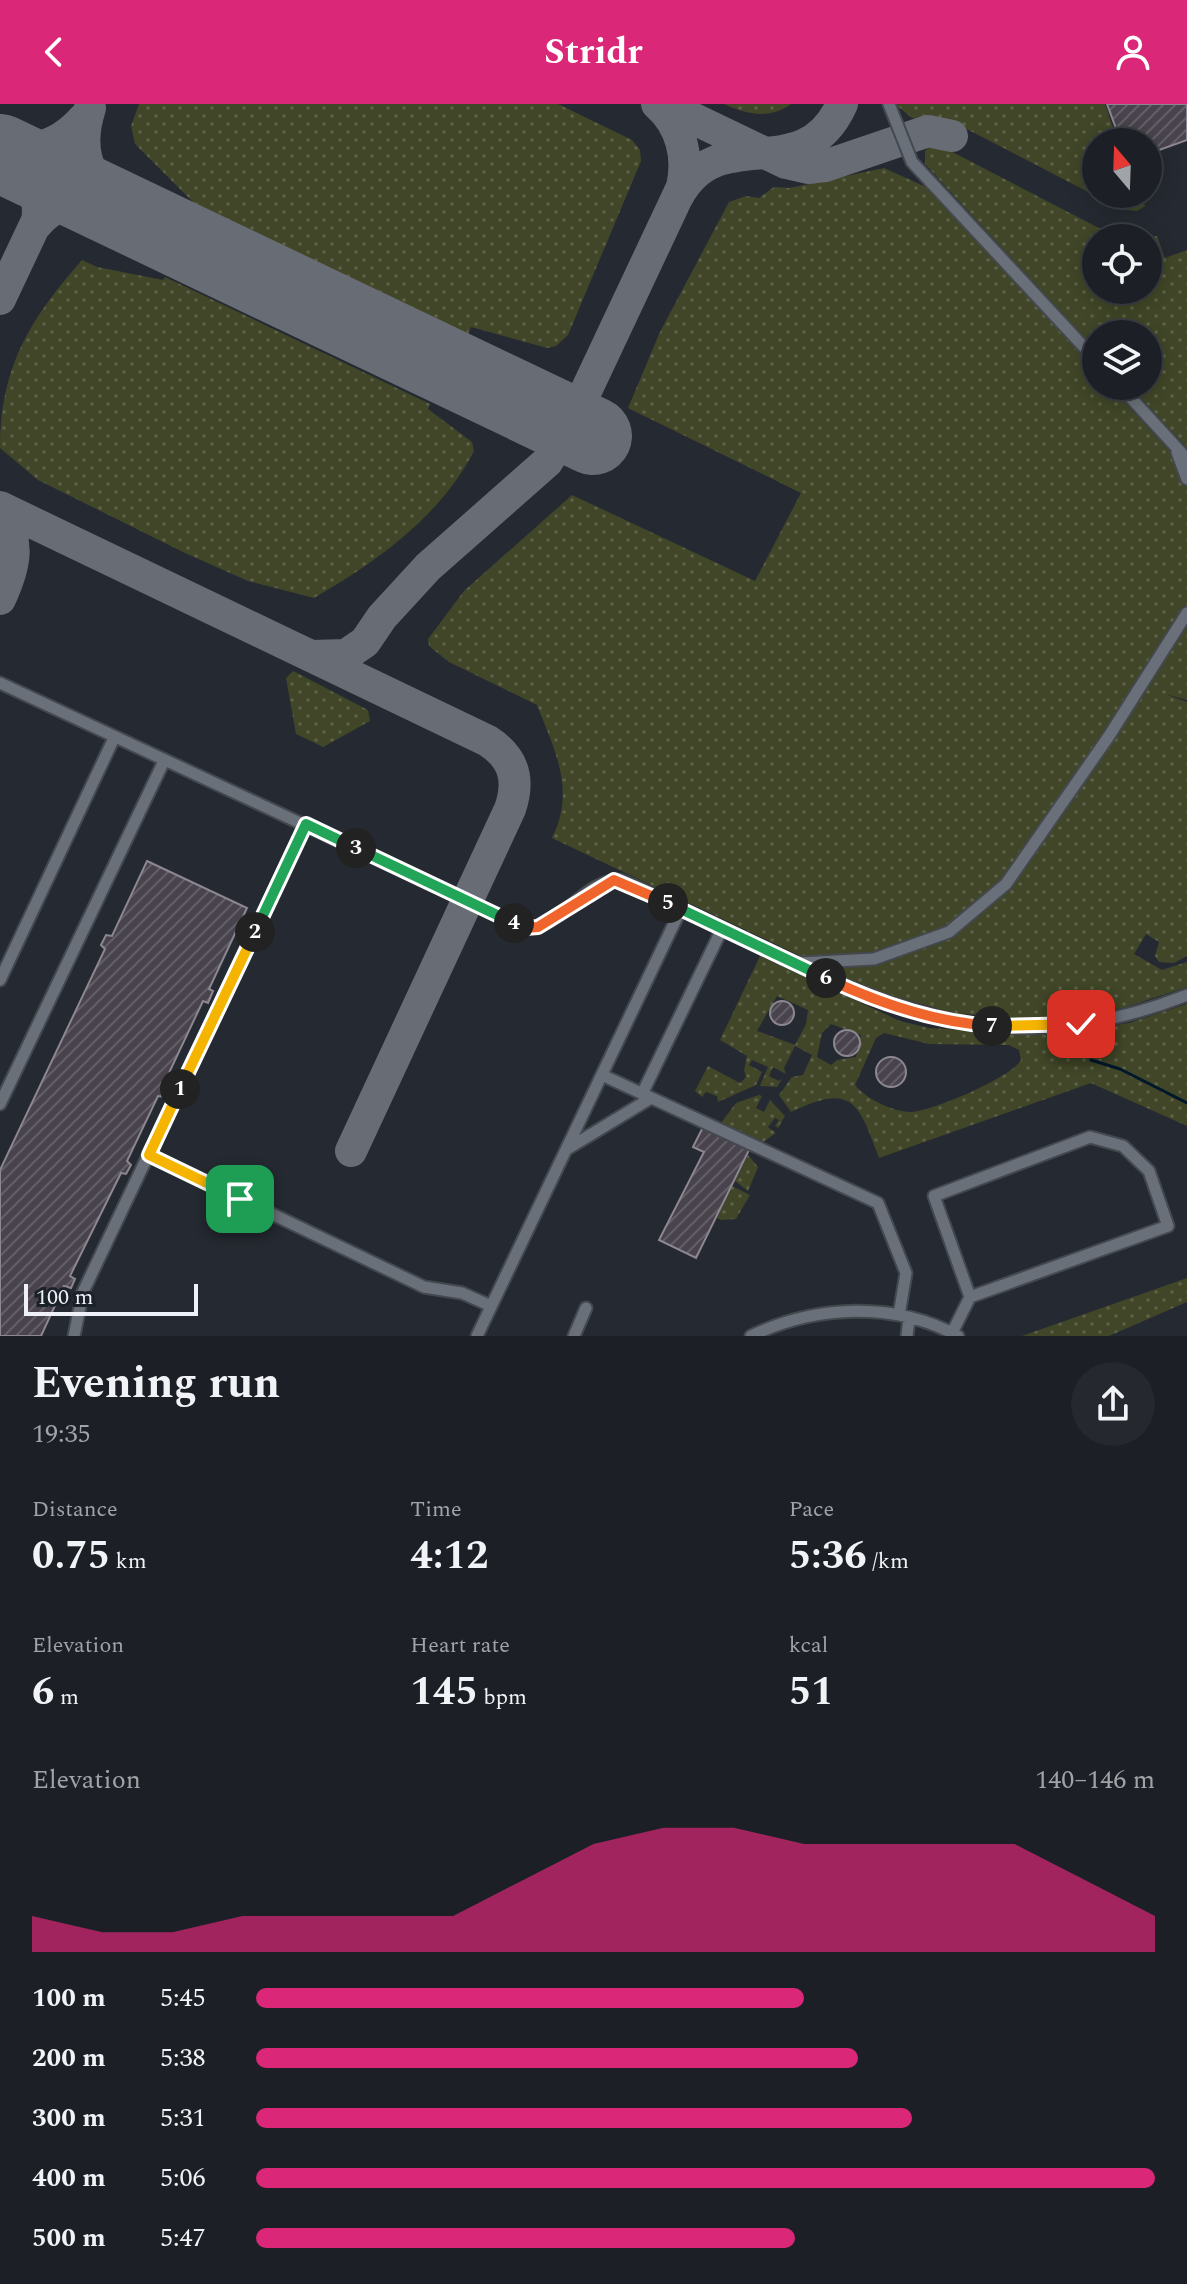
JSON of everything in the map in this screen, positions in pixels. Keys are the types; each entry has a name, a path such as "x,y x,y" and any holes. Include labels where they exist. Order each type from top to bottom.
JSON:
{"street":[{"path":"889,104 912,162 1082,345"},
{"path":"1133,400 1187,459"},
{"path":"1174,444 1187,479"},
{"path":"794,963 874,959 934,938 949,932 1006,884 1109,736 1187,613"},
{"path":"0,683 525,928 542,925 614,880 890,1006 944,1020 985,1025 1081,1024 1138,1012 1187,995"},
{"path":"0,980 114,738"},
{"path":"0,1104 164,761"},
{"path":"74,1336 83,1292 306,824"},
{"path":"477,1336 681,909"},
{"path":"566,1150 646,1096 722,929"},
{"path":"602,1075 878,1203 906,1273 904,1316 907,1336"},
{"path":"751,1336 830,1312 878,1311 904,1316 955,1334 970,1297 934,1196 1090,1137 1123,1146 1149,1171 1168,1226 970,1297"},
{"path":"149,1155 424,1287 462,1293 491,1306"},
{"path":"574,1336 586,1308"}],"green space":[{"path":"139,104 558,104 632,140 640,150 641,161 568,335 556,346 547,348 471,327 468,334 194,203 135,144 131,126"},
{"path":"724,104 791,104 774,112 758,114"},
{"path":"895,104 1105,104 1113,128 1082,128 1082,189 957,124 912,118"},
{"path":"932,144 1091,224 1082,224 1082,304 1162,304 1162,250 1165,258 1187,250 1187,448 1143,400 1162,400 1162,320 1082,320 1082,335 925,164 925,151"},
{"path":"884,168 926,187 1082,356 1082,400 1123,400 1187,470 1187,700 1165,694 1187,702 1187,956 1174,963 1159,962 1155,956 1159,942 1146,934 1134,954 1162,970 1187,962 1187,987 1123,1008 1027,1019 953,1013 872,990 552,838 559,820 563,787 556,755 537,705 449,662 429,646 428,639 464,591 572,495 755,581 801,493 628,408 660,332 729,202 746,196 759,198 774,187 790,188"},
{"path":"1119,208 1142,208 1137,211"},
{"path":"82,260 97,267 163,280 165,277 430,404 428,409 472,442 474,451 460,475 425,517 383,553 314,598 248,581 185,553 38,480 0,448 1,419 12,368 33,324"},
{"path":"293,671 368,710 370,721 323,747 296,734 286,678"},
{"path":"760,956 900,1021 929,1028 1049,1035 1129,1023 1187,1004 1187,1126 1091,1083 879,1158 865,1123 850,1103 828,1099 791,1112 779,1095 792,1077 803,1075 812,1055 795,1046 784,1068 786,1074 773,1067 769,1076 779,1081 782,1079 777,1087 760,1086 768,1067 752,1060 749,1065 762,1072 756,1085 718,1102 717,1096 706,1092 702,1097 695,1091 708,1066 740,1083 746,1077 747,1056 720,1040","holes":["777,996 808,1010 806,1024 795,1045 757,1031","831,1024 861,1035 856,1057 837,1060 831,1065 817,1057 822,1033","884,1033 929,1044 1009,1045 1019,1050 1021,1060 1003,1075 970,1092 935,1106 903,1111 872,1099 855,1085 876,1038"]},
{"path":"762,1096 756,1108 764,1112 770,1100 785,1116 778,1128 775,1126 779,1120 775,1118 768,1127 776,1133 763,1142 721,1123 736,1103"},
{"path":"748,1155 758,1167 748,1191 735,1181"},
{"path":"732,1186 750,1195 736,1219 721,1220 717,1218"},
{"path":"1187,1278 1187,1302 1109,1336 1022,1336"}],"building":[{"path":"1107,104 1187,104 1187,140 1162,149 1162,128 1116,128"},
{"path":"147,861 247,908 209,989 213,991 208,1003 203,1001 167,1077 171,1081 164,1097 158,1096 127,1161 131,1165 126,1174 121,1173 70,1276 75,1279 71,1288 64,1286 41,1336 0,1336 0,1170 105,949 101,945 106,935 112,936"},
{"path":"777,1001 787,1001 794,1008 794,1018 787,1025 777,1025 770,1018 770,1008"},
{"path":"847,1030 856,1034 860,1043 856,1052 847,1056 838,1052 834,1043 838,1034"},
{"path":"891,1057 902,1061 906,1072 902,1083 891,1087 880,1083 876,1072 880,1061"},
{"path":"703,1127 749,1150 696,1258 659,1240 704,1152 693,1147"}],"waterway":[{"path":"1091,1060 1120,1069 1187,1103"}],"taxiway":[{"path":"311,656 346,655 365,642 382,617 428,567 547,462 570,425 682,187 684,164 681,142 672,121 657,104"},
{"path":"663,104 786,163 808,168 825,166 928,131 952,136"},
{"path":"678,196 696,173 716,161 784,151 806,144 825,129 842,104"},
{"path":"90,108 84,140 89,166 101,187 120,205 143,219 221,255"},
{"path":"0,147 23,149 45,145 65,135 83,119"},
{"path":"0,299 82,125"},
{"path":"0,158 25,176 35,191 37,222"},
{"path":"36,225 56,208 77,203 99,206 122,215"},
{"path":"0,507 488,741 509,762 514,779 510,809 351,1151"},
{"path":"0,513 11,534 14,555 0,599"}],"runway":[{"path":"0,153 593,436"}],"route":[{"path":"240,1199 149,1155 306,824 525,928 542,925 602,884 620,880 890,1006 944,1020 985,1025 1081,1024"}]}
